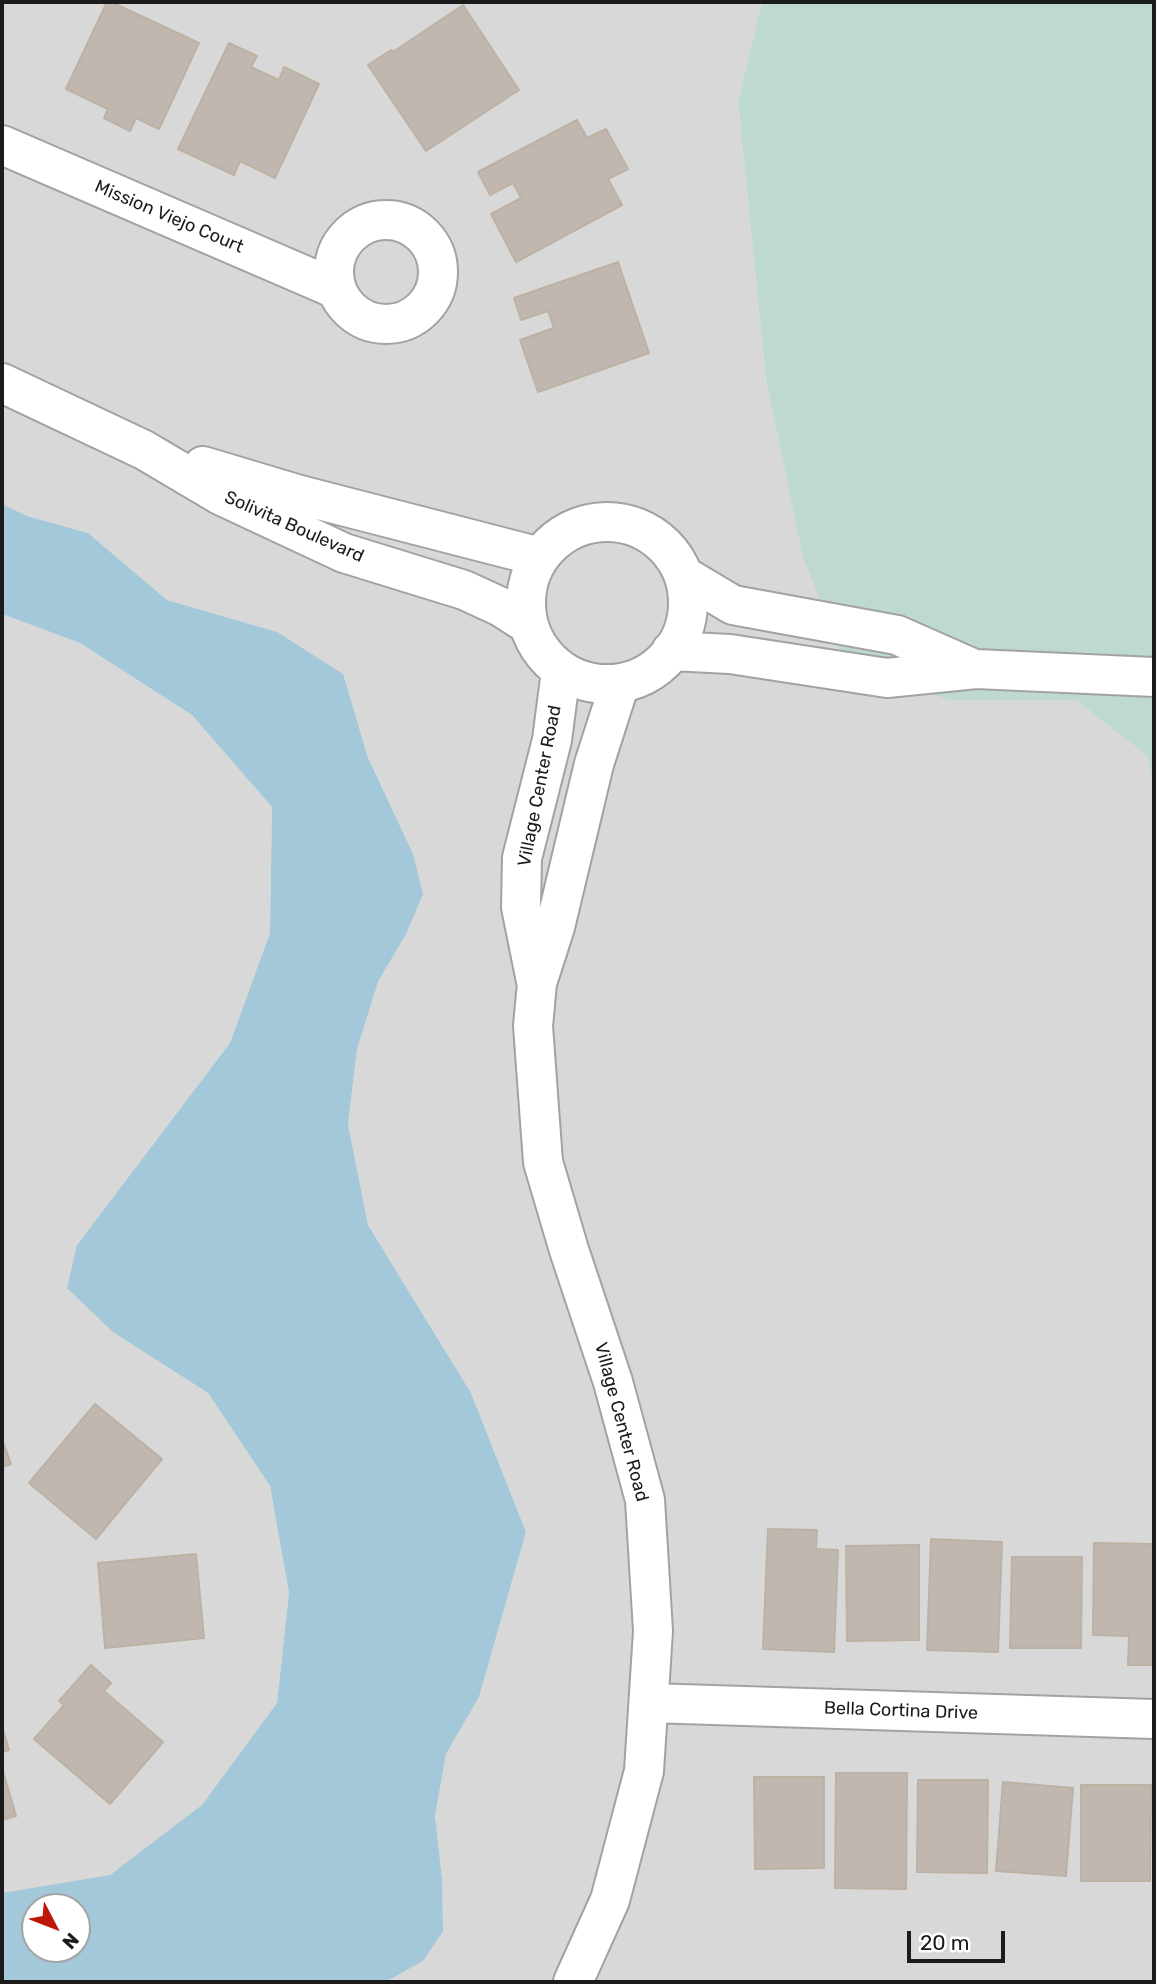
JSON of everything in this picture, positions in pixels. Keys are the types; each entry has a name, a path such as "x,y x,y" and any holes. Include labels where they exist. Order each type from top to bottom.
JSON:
{"street":[{"name":"Mission Viejo Court","path":"2,145 336,289"},
{"name":"Solivita Boulevard","path":"2,383 144,450 220,495 344,553 464,590 501,607 526,623"},
{"name":"Solivita Boulevard","path":"144,450 299,495 540,557"},
{"path":"618,522 650,533 674,555 686,577 688,616 679,641 659,666 644,676 620,683 601,686 576,682 550,663 536,644 526,623 527,595 534,566 549,545 570,530 589,524 618,522"},
{"path":"686,577 733,605 897,635 976,669"},
{"path":"671,650 730,654 887,678 976,669 1154,677"},
{"name":"Village Center Road","path":"537,984 521,907 522,858 552,740 561,671"},
{"name":"Village Center Road","path":"573,1982 610,1900 643,1771 653,1631 645,1500 613,1382 543,1162 533,1026 537,984 555,927 594,765 620,683"},
{"name":"Bella Cortina Drive","path":"649,1703 1154,1719"}],"shaded area":[{"path":"2,2 762,2 738,101 766,380 802,554 949,700 1076,700 1147,756 1154,788 1154,1982 369,1982 387,1981 443,1931 442,1878 435,1816 446,1754 479,1697 526,1532 471,1393 368,1225 348,1124 357,1049 378,982 406,934 413,854 367,754 277,632 167,600 88,533 27,516 2,504"},
{"path":"2,614 80,643 192,715 272,807 270,933 230,1043 77,1245 113,1332 208,1393 270,1486 289,1593 277,1703 202,1806 110,1875 2,1893"}],"green space":[{"path":"762,2 1154,2 1154,788 1147,756 1076,700 949,700 846,664 802,554 766,380 738,101"}],"water":[{"path":"2,504 27,516 88,533 167,600 277,632 343,674 367,755 413,854 423,894 406,934 378,982 357,1049 348,1124 368,1225 471,1393 526,1532 479,1697 446,1754 435,1816 442,1878 443,1931 423,1961 387,1981 2,1982 2,1893 110,1875 202,1805 277,1703 289,1593 270,1486 208,1393 113,1332 67,1288 77,1245 230,1043 270,933 272,807 192,715 80,643 2,614"}],"building":[{"path":"107,2 199,43 159,129 136,118 130,131 104,118 108,109 66,89"},
{"path":"463,5 519,90 426,151 368,65 391,50 393,52"},
{"path":"229,43 257,56 251,67 279,80 284,67 319,84 275,178 240,161 234,175 178,149"},
{"path":"577,120 587,138 606,129 628,169 608,179 622,205 516,262 491,214 521,198 513,183 490,195 478,172"},
{"path":"618,262 649,353 538,392 520,340 554,328 548,311 521,320 514,298"},
{"path":"95,1404 162,1459 96,1539 29,1483"},
{"path":"2,1439 11,1464 2,1467"},
{"path":"768,1529 817,1530 816,1549 838,1550 834,1652 763,1649"},
{"path":"931,1539 1002,1542 998,1652 927,1650"},
{"path":"1094,1543 1154,1544 1154,1665 1128,1665 1129,1636 1093,1635"},
{"path":"919,1545 919,1640 847,1641 846,1546"},
{"path":"196,1554 204,1638 105,1648 98,1563"},
{"path":"1012,1557 1082,1557 1081,1648 1010,1648"},
{"path":"91,1665 111,1683 104,1691 163,1742 110,1804 34,1739 64,1705 59,1701"},
{"path":"2,1727 9,1750 2,1752"},
{"path":"2,1768 16,1816 2,1820"},
{"path":"836,1773 907,1773 906,1889 835,1888"},
{"path":"754,1777 824,1777 824,1868 755,1869"},
{"path":"918,1780 988,1780 987,1873 917,1872"},
{"path":"1003,1782 1073,1788 1066,1876 996,1871"},
{"path":"1081,1785 1151,1785 1150,1881 1081,1881"}]}
